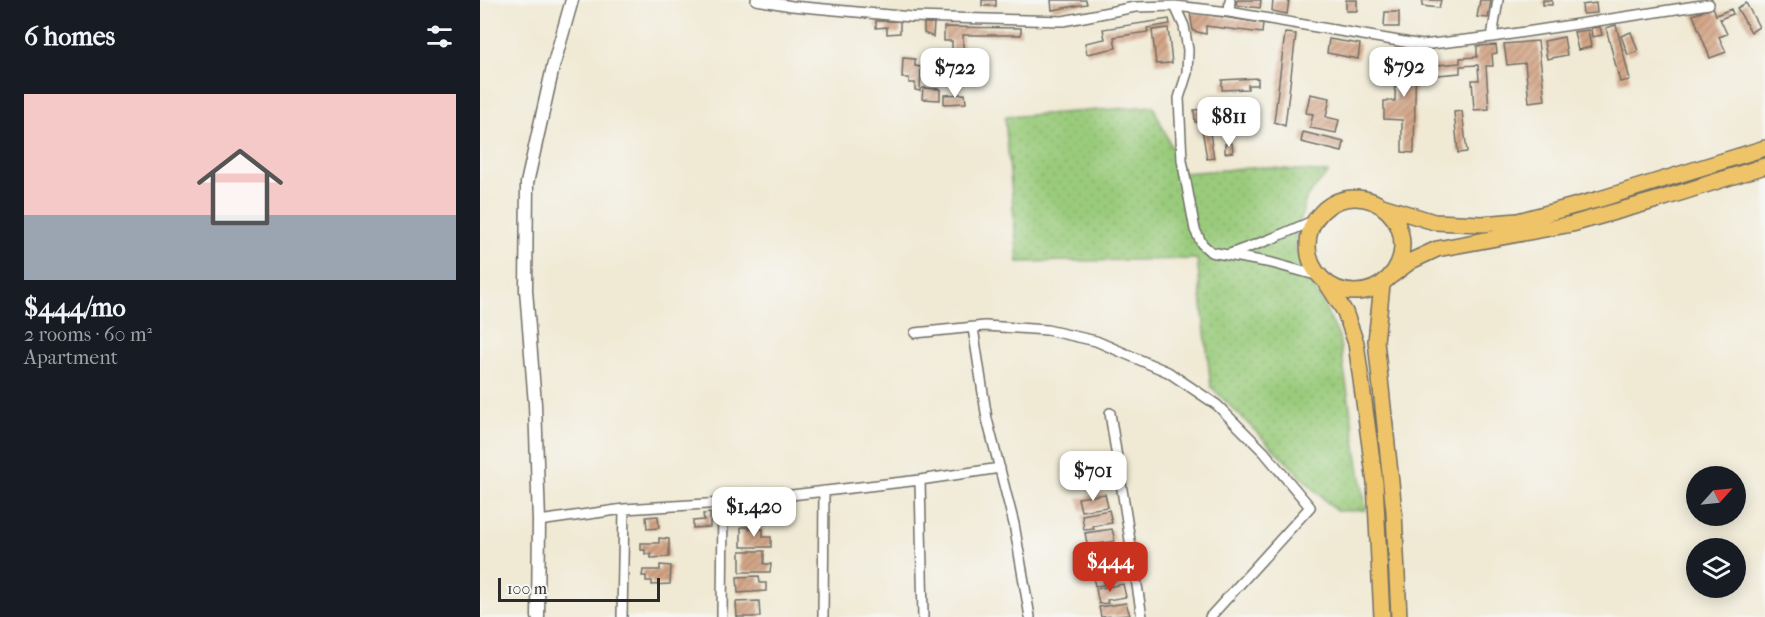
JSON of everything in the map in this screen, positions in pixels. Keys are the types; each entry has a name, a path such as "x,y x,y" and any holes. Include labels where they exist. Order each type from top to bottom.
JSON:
{"highway":[{"path":"1382,617 1375,483 1356,343 1345,312 1311,263 1308,249 1309,234 1315,220 1324,209 1337,201 1351,198 1366,199 1434,222 1482,224 1518,221 1600,199 1765,148"},
{"path":"1323,280 1337,289 1348,292 1371,290 1411,261 1437,249 1572,224 1765,166"},
{"path":"1379,205 1394,219 1402,238 1402,251 1398,264 1386,280 1376,341 1394,510 1399,617"}],"street":[{"path":"538,617 539,521 535,404 525,290 527,183 553,67 572,0"},
{"path":"756,0 792,6 911,17 1063,21 1135,4 1175,6 1229,12 1422,45 1492,38 1709,4"},
{"path":"1229,12 1230,0"},
{"path":"1492,38 1498,0"},
{"path":"1175,6 1184,26 1188,50 1187,73 1179,98 1182,160 1196,230 1202,244 1211,252 1272,263 1323,280"},
{"path":"1227,255 1315,220"},
{"path":"915,333 985,326 1047,330 1096,341 1168,372 1217,405 1264,452 1310,507 1210,617"},
{"path":"974,328 987,419 1014,524 1030,617"},
{"path":"1110,413 1142,617"},
{"path":"539,521 624,509 723,503 920,480 1000,468"},
{"path":"920,480 923,617"},
{"path":"823,617 824,491"},
{"path":"722,617 723,503"},
{"path":"622,617 624,509"}],"green space":[{"path":"1153,106 1183,173 1263,167 1328,173 1306,198 1294,246 1339,337 1366,510 1336,511 1211,387 1197,259 1018,262 1005,117"}],"building":[{"path":"982,0 996,0 996,6 982,6"},
{"path":"1051,0 1086,0 1087,4 1052,10"},
{"path":"1237,0 1261,0 1260,8 1236,5"},
{"path":"1273,0 1289,0 1287,14 1272,11"},
{"path":"1346,0 1357,0 1357,11 1346,11"},
{"path":"1423,0 1441,0 1439,8 1422,6"},
{"path":"1480,0 1491,0 1488,18 1477,17"},
{"path":"1543,0 1552,0 1552,5 1543,5"},
{"path":"1596,3 1597,13 1583,14 1582,5"},
{"path":"1746,3 1759,27 1751,32 1737,8"},
{"path":"1713,7 1716,15 1731,9 1733,14 1720,19 1727,34 1719,37 1726,52 1710,58 1693,15"},
{"path":"1190,12 1263,23 1262,33 1206,26 1206,34 1193,31"},
{"path":"1385,12 1399,12 1399,27 1384,27"},
{"path":"1169,19 1170,24 1147,28 1148,32 1114,37 1116,48 1087,54 1085,43 1105,39 1103,29"},
{"path":"876,21 900,21 900,33 887,34 887,27 876,28"},
{"path":"924,23 934,23 933,37 924,33"},
{"path":"1616,25 1630,80 1620,82 1606,28"},
{"path":"944,27 1021,28 1021,35 963,35 963,56 952,56 952,41 944,41"},
{"path":"1600,27 1602,35 1592,37 1591,28"},
{"path":"1168,28 1172,63 1156,64 1152,30"},
{"path":"1588,30 1591,47 1578,50 1574,32"},
{"path":"1631,32 1638,51 1628,55 1621,36"},
{"path":"1285,33 1296,34 1285,126 1274,122"},
{"path":"1564,37 1567,55 1547,59 1544,41"},
{"path":"1329,39 1360,44 1358,59 1327,53"},
{"path":"1538,41 1545,100 1529,102 1525,63 1507,65 1504,44"},
{"path":"1496,45 1497,53 1492,54 1493,66 1486,66 1489,109 1474,110 1472,80 1479,80 1478,65 1460,66 1460,73 1427,76 1426,66 1460,63 1460,58 1477,57 1477,46"},
{"path":"1396,51 1416,51 1414,153 1402,152 1402,120 1384,119 1384,101 1395,101"},
{"path":"903,58 915,59 915,66 921,67 920,91 915,90 915,83 909,83 909,78 902,78"},
{"path":"954,60 956,66 945,68 944,62"},
{"path":"1258,78 1258,85 1248,85 1248,89 1222,90 1222,80"},
{"path":"923,88 940,89 940,100 922,99"},
{"path":"965,94 966,103 944,104 944,95"},
{"path":"1310,94 1330,98 1326,117 1339,120 1336,133 1310,128 1313,114 1306,113"},
{"path":"1206,109 1207,121 1195,122 1194,110"},
{"path":"1462,111 1467,152 1458,153 1454,112"},
{"path":"1209,127 1214,158 1207,159 1202,129"},
{"path":"1303,132 1344,142 1342,152 1301,142"},
{"path":"1232,143 1233,152 1225,153 1225,144"},
{"path":"1105,494 1108,507 1081,511 1078,498"},
{"path":"767,502 768,522 736,523 736,512 744,512 744,504"},
{"path":"1109,510 1112,523 1084,530 1082,515"},
{"path":"710,513 710,527 693,528 693,521 704,520 703,514"},
{"path":"658,516 659,528 647,529 646,517"},
{"path":"741,527 763,529 763,537 771,537 771,547 741,547"},
{"path":"1112,529 1115,541 1097,544 1097,547 1088,549 1085,533"},
{"path":"659,538 669,539 669,557 651,558 651,554 645,554 645,550 641,550 641,543 659,543"},
{"path":"1115,547 1118,560 1100,563 1101,566 1091,568 1088,552"},
{"path":"740,551 764,551 764,564 771,564 770,572 740,572"},
{"path":"660,565 671,566 670,584 652,585 652,581 646,581 646,576 642,576 643,570 660,570"},
{"path":"1119,566 1122,579 1095,586 1092,571"},
{"path":"759,576 760,583 766,583 766,591 738,593 737,577"},
{"path":"1123,584 1126,597 1107,600 1108,603 1099,604 1096,589"},
{"path":"759,601 760,617 737,617 736,602"},
{"path":"1126,603 1130,615 1101,617 1099,607"}]}
